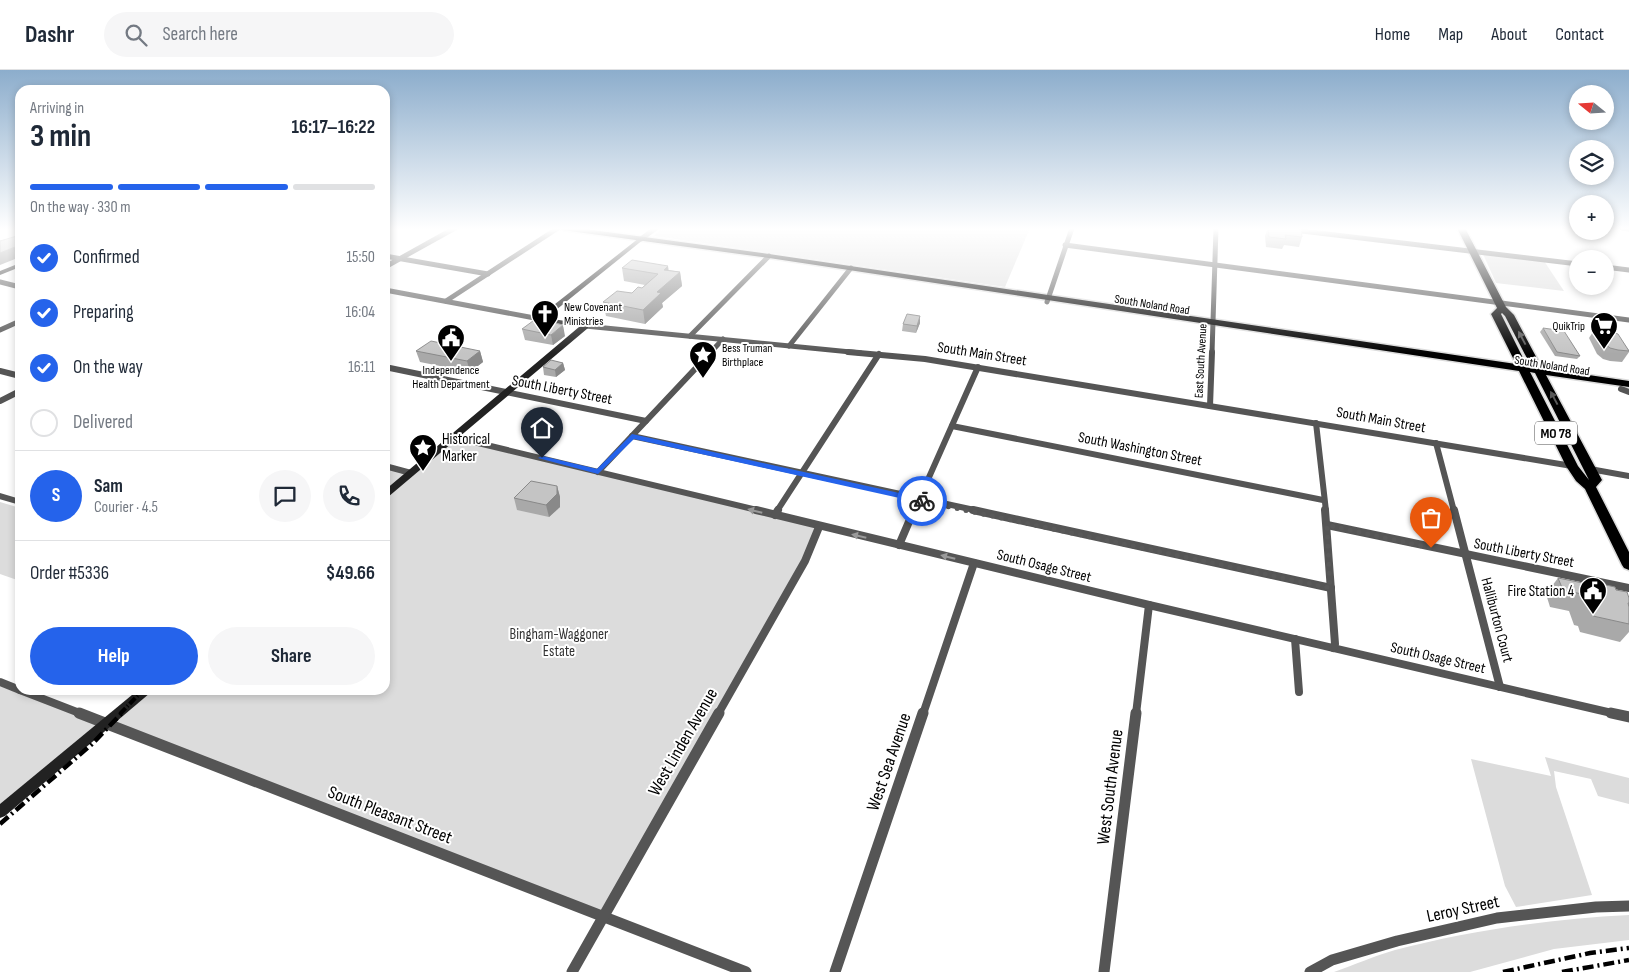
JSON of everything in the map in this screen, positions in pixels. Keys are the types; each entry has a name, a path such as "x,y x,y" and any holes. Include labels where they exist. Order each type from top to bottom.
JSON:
{"main road":[{"name":"South Noland Road","path":"851,270 1541,374 1627,389"},
{"name":"MO 78","path":"1482,270 1500,305 1509,315 1541,374 1596,480 1590,487"},
{"name":"MO 78","path":"1500,305 1496,314 1572,466 1580,478 1590,487 1629,565"}],"street":[{"path":"465,270 488,274"},
{"path":"446,302 494,270"},
{"path":"540,319 602,270"},
{"path":"690,336 755,270"},
{"path":"789,346 850,270"},
{"path":"1048,300 1057,270"},
{"name":"East South Avenue","path":"1210,406 1215,270"},
{"path":"1251,270 1500,305 1629,320"},
{"path":"0,282 15,285"},
{"name":"South Main Street","path":"390,291 585,326 878,354 978,367 1572,466"},
{"path":"0,330 15,323"},
{"path":"390,491 585,326"},
{"path":"598,472 723,339"},
{"path":"775,515 878,354"},
{"path":"899,545 978,367"},
{"name":"South Liberty Street","path":"390,368 646,421"},
{"path":"0,371 15,375"},
{"path":"0,401 15,394"},
{"path":"1316,423 1327,525 1335,644 1333,648"},
{"name":"South Washington Street","path":"952,426 1323,500"},
{"path":"632,436 1330,588"},
{"name":"South Osage Street","path":"454,437 819,527 1296,640 1629,716"},
{"name":"Halliburton Court","path":"1436,444 1500,687"},
{"path":"390,467 411,473"},
{"path":"1590,469 1629,476"},
{"path":"0,496 15,500"},
{"name":"South Liberty Street","path":"1327,525 1629,588"},
{"name":"West Linden Avenue","path":"572,972 805,561 819,527"},
{"name":"West Sea Avenue","path":"835,972 974,563"},
{"name":"West South Avenue","path":"1104,972 1149,605"},
{"path":"1296,640 1299,692"},
{"name":"South Pleasant Street","path":"0,682 15,688"},
{"name":"South Pleasant Street","path":"33,695 746,972"},
{"path":"0,812 140,695"},
{"name":"Leroy Street","path":"1310,972 1332,960 1397,941 1497,918 1596,907 1629,906"}],"green space":[{"path":"889,270 1012,270 1005,287"},
{"path":"1490,270 1550,270 1564,291 1496,283"},
{"name":"Bingham-Waggoner Estate","path":"453,437 819,527 805,561 603,917 107,722 0,811 0,682 15,688 15,695 34,695 106,722 140,695 390,695 390,467 410,473"},
{"path":"0,502 15,506 15,579 0,574"},
{"path":"1545,757 1629,778 1629,804 1598,796 1591,779 1554,771 1556,787 1592,895 1516,907 1505,886 1471,759 1551,776"},
{"path":"1629,915 1629,940 1554,949 1470,972 1334,972 1395,950 1482,931 1570,919"}],"building":[{"path":"635,270 680,272 657,292 661,293 643,310 603,302 617,291 632,293 638,287 642,288 658,274"},
{"path":"907,314 920,316 917,326 903,324"},
{"path":"537,318 563,325 551,335 522,329"},
{"path":"1596,327 1618,334 1629,351 1610,348 1604,343"},
{"name":"QuikTrip","path":"1543,328 1564,331 1580,356 1557,352"},
{"path":"431,341 480,351 467,361 416,351"},
{"path":"551,360 563,363 555,370 543,367"},
{"path":"531,481 557,486 557,494 546,505 514,498"},
{"path":"1558,578 1593,585 1592,582 1615,587 1616,590 1627,592 1629,598 1629,624 1593,616 1582,594 1563,590"}],"railway":[{"path":"120,714 138,695"},
{"path":"0,824 92,744 122,713"},
{"path":"1503,972 1590,953 1629,948"},
{"path":"1562,972 1629,960"}],"way so far":[{"path":"922,501 1330,588 1327,525 1431,548"}],"place":[{"name":"New Covenant Ministries","path":"545,338"},
{"name":"QuikTrip","path":"1604,350"},
{"name":"Independence Health Department","path":"451,362"},
{"name":"Bess Truman Birthplace","path":"703,379"},
{"name":"Historical Marker","path":"423,472"},
{"name":"Fire Station 4","path":"1593,615"}],"route":[{"path":"542,458 598,472 632,436 922,501"}]}
